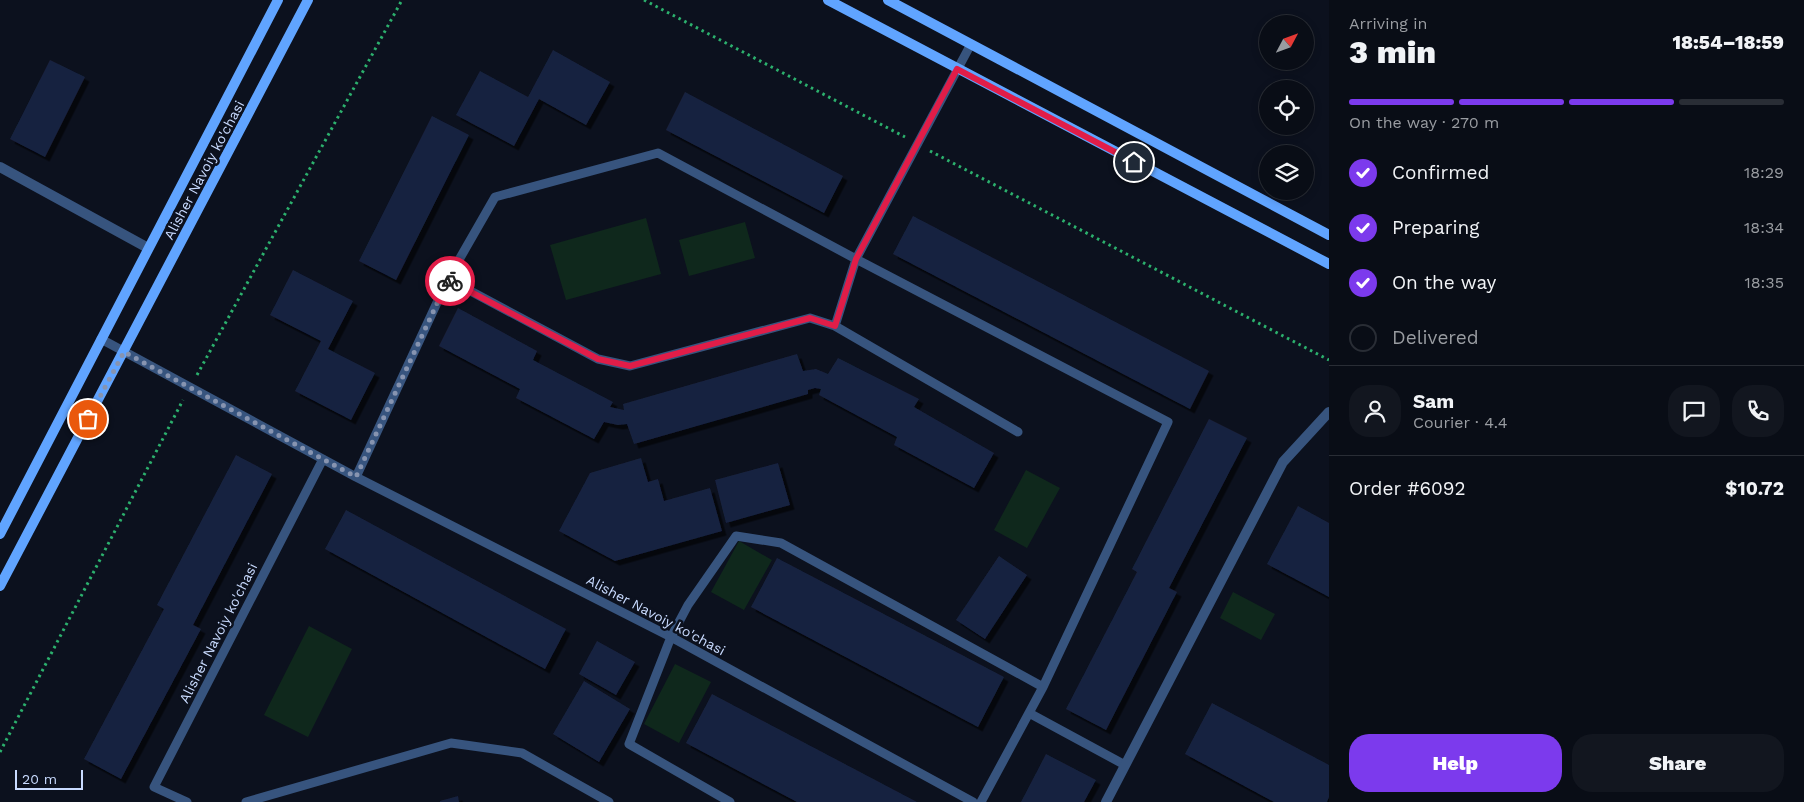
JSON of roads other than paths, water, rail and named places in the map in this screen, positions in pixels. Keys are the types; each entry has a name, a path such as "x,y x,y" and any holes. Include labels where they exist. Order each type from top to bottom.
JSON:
{"main road":[{"name":"Alisher Navoiy ko'chasi","path":"0,534 278,0"},
{"name":"Alisher Navoiy ko'chasi","path":"0,586 308,0"},
{"path":"828,0 1329,264"},
{"path":"888,0 1329,235"}],"street":[{"path":"0,167 148,248"},
{"path":"1106,802 1283,462 1329,412"}],"lane":[{"path":"835,326 856,259 971,44"},
{"path":"356,477 448,280 495,197 658,153 1168,422 1044,687 981,802"},
{"path":"448,280 598,359 630,366 810,318 835,326 1018,432"},
{"name":"Alisher Navoiy ko'chasi","path":"101,339 356,477 671,637 973,802"},
{"name":"Alisher Navoiy ko'chasi","path":"187,802 154,787 323,459"},
{"path":"730,802 629,744 671,637 688,605 736,536 781,543 1044,687"},
{"path":"1029,713 1125,765"},
{"path":"246,802 451,743 522,753 609,802"}]}
